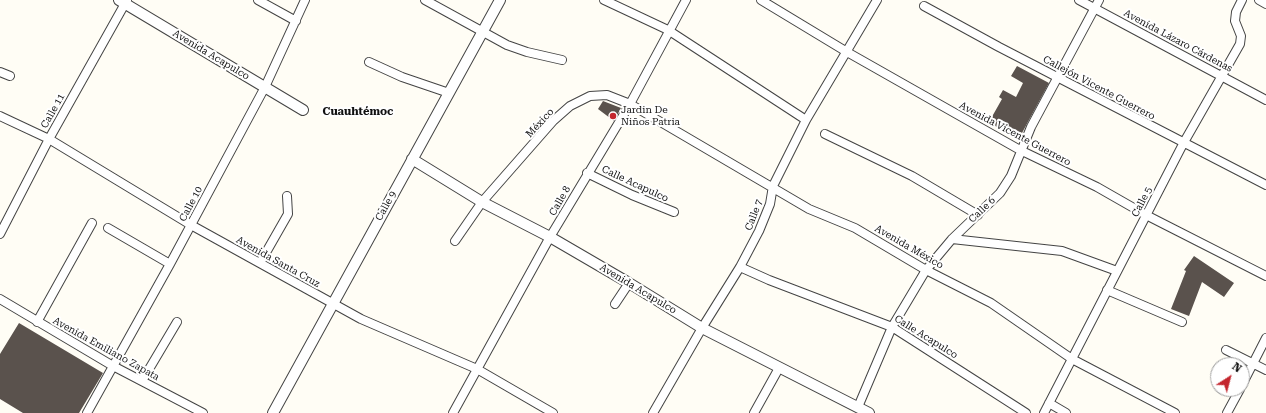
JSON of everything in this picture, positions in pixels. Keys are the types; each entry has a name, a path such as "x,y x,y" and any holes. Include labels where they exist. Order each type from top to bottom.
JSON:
{"street":[{"path":"258,0 296,21"},
{"name":"Calle 10","path":"87,413 170,264 265,87 305,0"},
{"path":"425,0 507,45 527,52 562,60"},
{"name":"Calle 9","path":"273,413 500,0"},
{"path":"604,0 668,30 806,120"},
{"name":"Calle 8","path":"453,413 550,237 630,104 668,30 686,0"},
{"name":"Avenida Vicente Guerrero","path":"761,0 847,52 1020,150 1097,187 1146,215 1266,276"},
{"name":"Calle 7","path":"654,413 702,328 740,267 759,231 770,204 773,186 806,120 877,0"},
{"name":"Avenida Lázaro Cárdenas","path":"1079,0 1266,100"},
{"name":"Calle 6","path":"857,410 892,327 926,270 952,239 1000,193 1011,176 1020,150 1057,77 1099,0"},
{"name":"Calle 5","path":"1044,413 1183,144 1240,44 1241,36 1235,21 1236,12 1242,0"},
{"path":"1260,0 1266,4"},
{"name":"Avenida Acapulco","path":"123,1 303,110"},
{"name":"Calle 11","path":"0,234 123,1"},
{"name":"Callejón Vicente Guerrero","path":"924,6 1183,144 1266,185"},
{"path":"369,62 402,77 449,93"},
{"path":"0,72 10,76"},
{"name":"México","path":"456,241 482,202 553,121 570,106 590,96 607,95 630,104"},
{"name":"Avenida México","path":"630,104 773,186 809,209 855,228 926,270 998,307 1072,359 1175,413"},
{"name":"Avenida Santa Cruz","path":"0,116 50,139 191,225 361,319 477,369 553,413"},
{"path":"826,134 912,176 978,215"},
{"name":"Avenida Acapulco","path":"412,159 482,202 550,237 629,283 702,328 857,410 869,413"},
{"name":"Calle Acapulco","path":"588,173 632,195 674,212"},
{"path":"260,263 288,214 287,196"},
{"path":"37,322 92,223"},
{"path":"108,228 170,264"},
{"path":"952,239 1062,251 1117,271"},
{"name":"Calle Acapulco","path":"740,267 782,286 892,327 1026,413"},
{"path":"615,304 629,283"},
{"path":"1107,290 1182,322"},
{"name":"Avenida Emiliano Zapata","path":"0,299 113,366 203,413"},
{"path":"142,381 176,322"},
{"path":"1250,370 1266,338"},
{"path":"1226,350 1266,370"},
{"path":"754,413 779,368"},
{"path":"1227,413 1236,397"},
{"path":"1049,403 1066,413"}],"building":[{"path":"1017,66 1049,83 1022,133 1020,132 1016,139 989,122 1002,99 999,97 1003,90 1016,97 1023,83 1011,76"},
{"name":"Jardin De Niños Patria","path":"603,101 621,108 614,121 598,109"},
{"path":"1194,256 1234,283 1224,297 1202,282 1189,316 1171,309 1186,271 1184,270"},
{"path":"19,323 103,373 79,413 23,413 0,399 0,354"}],"place":[{"name":"Jardin De Niños Patria","path":"613,116"}],"district":[{"name":"Cuauhtémoc","path":"358,112"}]}
